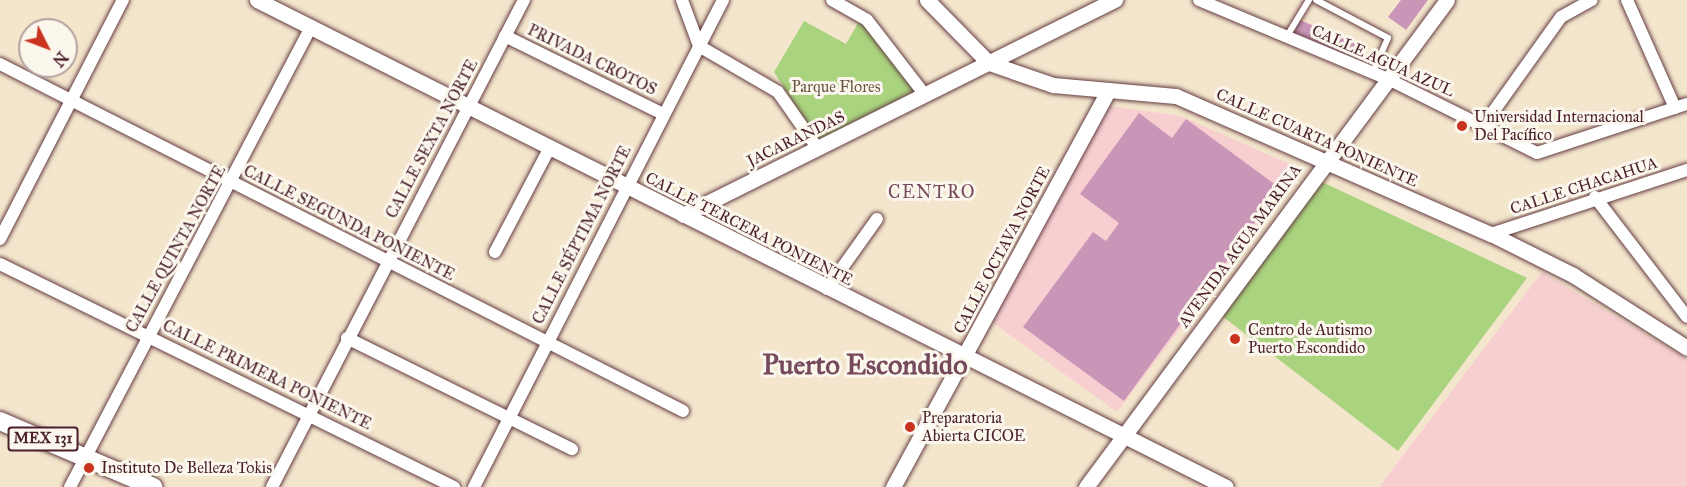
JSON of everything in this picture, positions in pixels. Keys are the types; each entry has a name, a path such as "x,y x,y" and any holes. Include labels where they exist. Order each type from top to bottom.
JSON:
{"main road":[{"name":"MEX 131","path":"0,421 153,487"}],"street":[{"path":"0,239 123,0"},
{"name":"CALLE TERCERA PONIENTE","path":"257,0 827,289 1226,487"},
{"name":"CALLE SEXTA NORTE","path":"272,487 386,261 524,0"},
{"path":"682,0 699,46 777,93 818,149"},
{"name":"CALLE SÉPTIMA NORTE","path":"474,487 625,187 723,0"},
{"path":"832,0 867,20 925,95"},
{"name":"CALLE CUARTA PONIENTE","path":"927,0 989,63 1053,85 1107,93 1176,96 1491,234 1573,275 1687,348"},
{"name":"JACARANDAS","path":"683,215 1115,0"},
{"name":"CALLE AGUA AZUL","path":"1199,0 1388,79 1537,153 1681,106"},
{"name":"AVENIDA AGUA MARINA","path":"1086,487 1325,161 1447,0"},
{"path":"1483,126 1561,17 1592,0"},
{"path":"1627,0 1681,106"},
{"name":"CALLE QUINTA NORTE","path":"70,487 147,335 231,182 311,27"},
{"name":"PRIVADA CROTOS","path":"505,36 663,114"},
{"name":"CALLE SEGUNDA PONIENTE","path":"0,64 683,411"},
{"name":"CALLE OCTAVA NORTE","path":"894,487 1107,93"},
{"path":"495,252 549,149"},
{"name":"CALLE CHACAHUA","path":"1491,234 1595,197 1687,171"},
{"path":"1595,197 1687,317"},
{"path":"827,289 877,219"},
{"name":"CALLE PRIMERA PONIENTE","path":"0,264 311,412 454,487"},
{"path":"347,338 572,449"}],"lane":[{"path":"1287,36 1309,0"},
{"path":"1316,0 1388,38 1372,72"}],"shaded area":[{"path":"1110,106 1181,116 1301,169 1117,412 989,320"},
{"path":"1542,272 1687,359 1687,487 1379,487"}],"green space":[{"name":"Parque Flores","path":"861,18 919,94 820,144 774,72 804,21 846,44"},
{"path":"1322,182 1527,278 1398,451 1222,316"}],"building":[{"path":"1401,0 1428,0 1406,30 1388,17"},
{"path":"1300,20 1363,47 1358,59 1294,33"},
{"path":"1139,113 1172,138 1186,119 1280,188 1124,401 1023,327 1093,232 1106,241 1119,223 1080,194"}],"place":[{"name":"Universidad Internacional Del Pacífico","path":"1462,126"},
{"name":"Centro de Autismo Puerto Escondido","path":"1235,339"},
{"name":"Preparatoria Abierta CICOE","path":"910,427"},
{"name":"Instituto De Belleza Tokis","path":"89,468"}],"district":[{"name":"CENTRO","path":"932,192"},
{"name":"Puerto Escondido","path":"865,365"}]}
